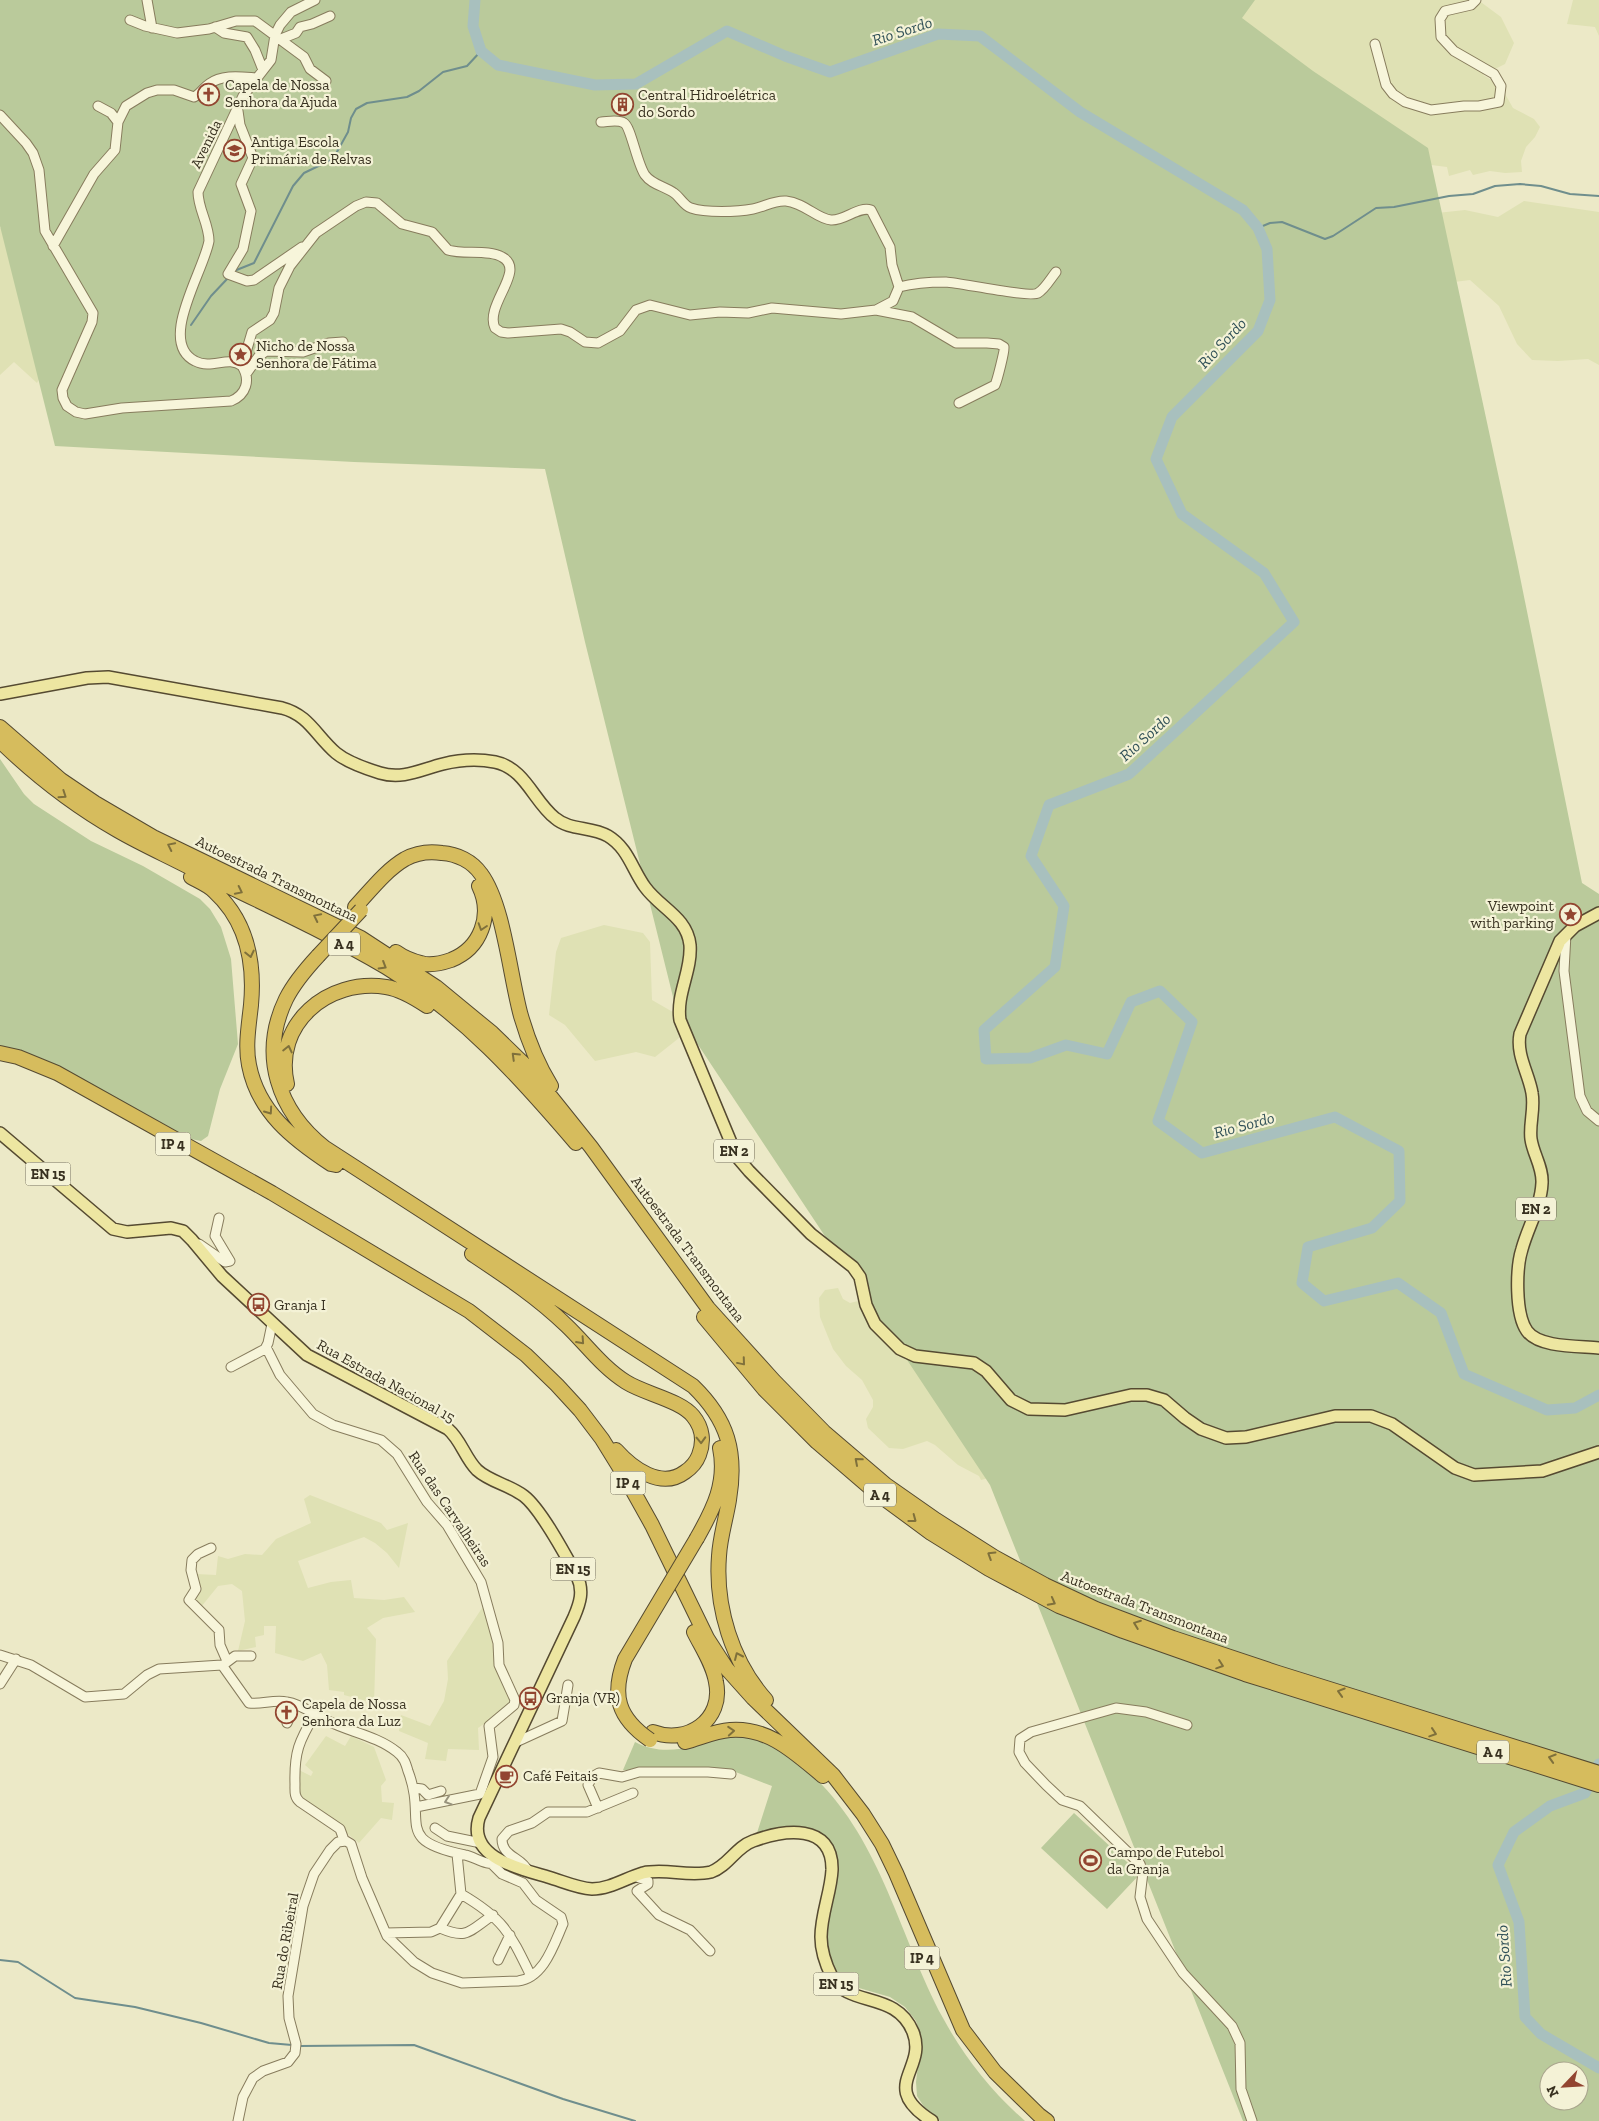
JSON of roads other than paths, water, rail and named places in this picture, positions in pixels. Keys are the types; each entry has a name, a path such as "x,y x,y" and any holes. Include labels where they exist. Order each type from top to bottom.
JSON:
{"highway":[{"name":"Autoestrada Transmontana","path":"0,727 56,790 116,830 338,940 387,968 440,1004 486,1043 518,1076 579,1146 702,1314 764,1389 817,1442 888,1501 931,1532 989,1569 1059,1606 1123,1631 1245,1674 1387,1712 1599,1773"},
{"name":"Autoestrada Transmontana","path":"0,742 154,837 361,938 436,987 492,1033 527,1066 591,1147 708,1308 774,1381 824,1432 886,1485 936,1520 994,1557 1044,1585 1096,1608 1183,1641 1599,1785"},
{"path":"148,847 157,857 213,890 236,916 247,941 252,961 253,989 248,1039 248,1064 254,1082 268,1112 281,1127 303,1146 331,1164 341,1163"},
{"path":"591,1147 584,1130 555,1092 532,1049 521,1017 492,894 481,873 470,862 451,853 418,854 404,860 315,954 286,999 275,1032 274,1061 283,1099 297,1122 341,1163 426,1219 693,1386 707,1400 718,1415 726,1434 733,1467 720,1540 719,1585 724,1620 732,1644 740,1662 764,1698 838,1775 880,1833 906,1887 943,1983"},
{"path":"358,908 402,871 421,862 435,860 449,862 465,870 478,882 484,896 484,924 471,948 460,956 442,963 422,964 400,955 370,938 361,938"},
{"path":"341,1163 301,1118 290,1096 284,1073 286,1049 293,1032 311,1007 333,992 351,987 370,986 387,987 402,992 447,1019 475,1041 509,1073 518,1076"},
{"name":"IP 4","path":"0,1052 18,1057 57,1073 89,1090 272,1193 469,1311 526,1355 580,1410 602,1439 652,1525 707,1638 727,1669 753,1698 833,1775 872,1828 896,1873 963,2030 995,2072 1047,2121"},
{"name":"IP 4","path":"0,1058 17,1062 55,1078 102,1103 467,1316 499,1337 530,1362 556,1388 586,1423 608,1454 689,1615 729,1680 753,1707 806,1755 829,1781 867,1832 885,1867 927,1971 958,2033 991,2076 1037,2121"},
{"path":"422,1284 479,1315 534,1358 561,1385 632,1466 648,1475 664,1478 682,1475 698,1460 702,1449 702,1435 698,1423 692,1415 682,1408 626,1382 594,1356 550,1310 529,1292 426,1219"},
{"path":"504,1276 541,1296 687,1392 701,1405 719,1437 723,1459 722,1484 716,1504 699,1541"},
{"path":"731,1458 727,1487 721,1506 625,1659 620,1672 618,1693 621,1708 629,1723 667,1744 681,1743 730,1730 754,1732 774,1739 788,1746 829,1781"},
{"path":"645,1525 685,1615 711,1666 716,1683 715,1703 704,1724 679,1736 651,1736"}],"main road":[{"name":"EN 2","path":"0,694 87,678 108,678 282,708 304,718 341,757 382,774 411,774 459,761 499,763 519,775 555,819 569,826 600,832 612,839 629,858 646,889 678,918 687,933 690,955 679,1004 680,1020 737,1157 811,1234 853,1267 860,1277 866,1305 873,1322 909,1355 974,1363 986,1371 1010,1400 1029,1409 1064,1410 1132,1395 1147,1395 1164,1400 1201,1429 1226,1438 1250,1436 1335,1416 1371,1416 1392,1424 1455,1468 1474,1475 1542,1471 1599,1452"},
{"name":"EN 2","path":"1599,913 1578,924 1566,934 1558,945 1523,1024 1519,1038 1520,1050 1533,1095 1531,1142 1542,1179 1538,1202 1521,1252 1519,1310 1527,1331 1540,1341 1599,1348"},
{"name":"Rua Estrada Nacional 15","path":"0,1134 96,1215 118,1230 131,1232 171,1228 183,1231 219,1272 272,1324 314,1360 450,1431 477,1470 519,1493 534,1505 574,1571 581,1587 580,1602 478,1822 477,1834 481,1843"},
{"name":"EN 15","path":"481,1843 496,1862 591,1888 604,1887 634,1876 661,1871 711,1872 722,1866 748,1844 776,1835 805,1832 815,1837 826,1847 831,1862 832,1872 821,1939 830,1973 835,1983 847,1992 884,2003 899,2013 909,2023 916,2047 906,2080 906,2092 916,2109 932,2121"}],"street":[{"path":"147,0 152,28"},
{"path":"278,37 280,25 289,14 315,0"},
{"path":"1375,44 1386,85 1393,94 1405,102 1431,110 1479,106 1499,102 1501,86 1494,74 1454,51 1441,37 1440,19 1445,11 1471,5 1476,0"},
{"path":"278,37 296,33 300,26 312,25 330,16"},
{"path":"130,20 152,28 178,33 249,20 255,21 304,56 311,70 326,81"},
{"path":"215,27 225,33 247,38 256,50 263,70"},
{"name":"Avenida","path":"244,370 232,361 208,365 201,364 188,357 181,343 179,334 180,322 208,245 207,226 198,199 198,192 238,107 271,60 278,37"},
{"path":"53,246 94,174 115,150 118,122 126,106 151,92 174,90 194,97 208,84 217,79 229,76 257,78"},
{"path":"98,106 111,113 118,122"},
{"path":"238,107 240,125 253,158 241,184 251,211 244,247 228,274 247,281 254,280 356,206 373,202 381,206 402,224 432,232 448,250 501,256 508,264 510,273 508,281 494,307 493,322 497,330 506,333 561,329 568,331 585,342 596,343 617,334 636,310 650,305 690,315 720,312 748,313 772,308 841,314 876,310 912,317 956,343 987,343 1003,346 1005,351 1000,361 995,385 959,403"},
{"path":"0,115 26,142 35,158 39,170 44,228 93,313 92,322 62,390 64,401 69,408 85,414 122,408 228,402 239,397 244,391 246,383 244,370 252,332 272,317 279,289 286,273 312,239"},
{"path":"601,122 625,124 629,130 639,164 645,175 655,183 676,194 691,208 717,210 750,209 787,201 800,204 831,220 864,210 871,210 890,247 892,265 899,288 894,300 876,310"},
{"path":"899,288 948,282 996,288 1018,294 1034,294 1040,292 1056,272"},
{"path":"244,370 266,351 303,352 329,343 343,342"},
{"path":"1566,934 1563,962 1580,1096 1587,1110 1599,1121"},
{"path":"1546,972 1556,972 1565,981"},
{"path":"192,1240 226,1262 230,1261 215,1236 219,1218"},
{"path":"232,1367 266,1347 272,1324"},
{"name":"Rua das Carvalheiras","path":"266,1347 283,1380 313,1414 333,1425 380,1440 393,1449 427,1502 447,1525 481,1582 498,1643 499,1666 515,1702 513,1706 489,1726 493,1757 480,1794"},
{"path":"211,1548 192,1560 191,1570 196,1588 189,1600 218,1629 225,1663 249,1702 285,1701 376,1740 396,1751 404,1759 414,1788 416,1826 422,1839 434,1847 496,1862 502,1874 523,1883 536,1900 563,1920 544,1964 531,1976 518,1981 459,1982 418,1966 392,1943 360,1873 352,1846 348,1841 344,1840 340,1829 300,1802 296,1797 294,1764 298,1745 315,1714"},
{"path":"0,1655 32,1665 85,1697 124,1694 147,1675 159,1669 218,1664 225,1663 235,1656 251,1656"},
{"path":"0,1684 16,1659"},
{"path":"514,1744 562,1721 568,1686"},
{"path":"287,1723 295,1705"},
{"path":"1186,1725 1146,1712 1116,1708 1032,1732 1020,1739 1019,1752 1025,1763 1062,1800 1080,1806 1140,1864 1143,1872 1140,1897 1147,1920 1183,1973 1232,2026 1240,2043 1241,2089 1252,2121"},
{"path":"416,1807 480,1794 485,1789 492,1773 503,1767"},
{"path":"598,1808 588,1785 590,1778 596,1774 601,1773 622,1777 639,1772 732,1774"},
{"path":"414,1788 422,1788 428,1795 442,1790"},
{"path":"528,1871 523,1862 505,1850 502,1842 504,1834 532,1823 548,1812 584,1812 633,1793"},
{"path":"435,1828 447,1836 481,1843"},
{"name":"Rua do Ribeiral","path":"238,2121 243,2097 253,2078 263,2071 286,2063 295,2053 296,2044 289,2018 288,2000 304,1901 319,1865 334,1846 344,1840"},
{"path":"386,1933 432,1932 440,1928 461,1894 457,1854"},
{"path":"634,1876 648,1881 647,1885 637,1891 659,1915 690,1930 710,1951"},
{"path":"461,1894 486,1909 510,1935 531,1976"},
{"path":"440,1928 453,1934 462,1934 492,1915"},
{"path":"498,1960 510,1935"}],"waterway":[{"name":"Rio Sordo","path":"475,0 473,26 481,51 498,65 595,85 636,84 727,31 785,56 830,72 938,34 980,36 1080,112 1243,210 1258,228 1267,249 1270,300 1258,331 1172,417 1156,459 1182,514 1264,573 1294,622 1129,774 1049,805 1031,856 1064,906 1055,967 984,1030 986,1059 1030,1058 1066,1045 1107,1054 1131,1002 1160,991 1192,1022 1158,1121 1202,1153 1335,1117 1399,1151 1400,1201 1372,1228 1308,1247 1302,1283 1324,1301 1398,1283 1441,1313 1464,1374 1547,1410 1575,1408 1599,1395"},
{"path":"234,271 254,263 293,186 304,173 333,159 348,132 351,118 356,109 367,103 407,97 419,91 443,72 467,66 481,51"},
{"path":"1258,228 1270,223 1282,222 1325,239 1333,236 1376,208 1394,207 1449,196 1473,194 1495,186 1520,184 1541,186 1570,194 1599,196"},
{"path":"191,325 211,296 228,278"},
{"name":"Rio Sordo","path":"1599,1764 1585,1793 1550,1806 1514,1832 1498,1865 1519,1922 1525,2017 1541,2034 1599,2068"},
{"path":"0,1960 18,1962 75,1998 135,2007 201,2023 269,2043 292,2045"},
{"path":"300,2046 414,2045 563,2099 635,2121"}],"place":[{"name":"Capela de Nossa Senhora da Ajuda","path":"209,94"},
{"name":"Central Hidroelétrica do Sordo","path":"622,104"},
{"name":"Antiga Escola Primária de Relvas","path":"235,151"},
{"name":"Nicho de Nossa Senhora de Fátima","path":"240,355"},
{"name":"Viewpoint with parking","path":"1570,915"},
{"name":"Granja I","path":"258,1305"},
{"name":"Granja (VR)","path":"530,1698"},
{"name":"Capela de Nossa Senhora da Luz","path":"286,1713"},
{"name":"Café Feitais","path":"507,1776"},
{"name":"Campo de Futebol da Granja","path":"1091,1861"}]}
